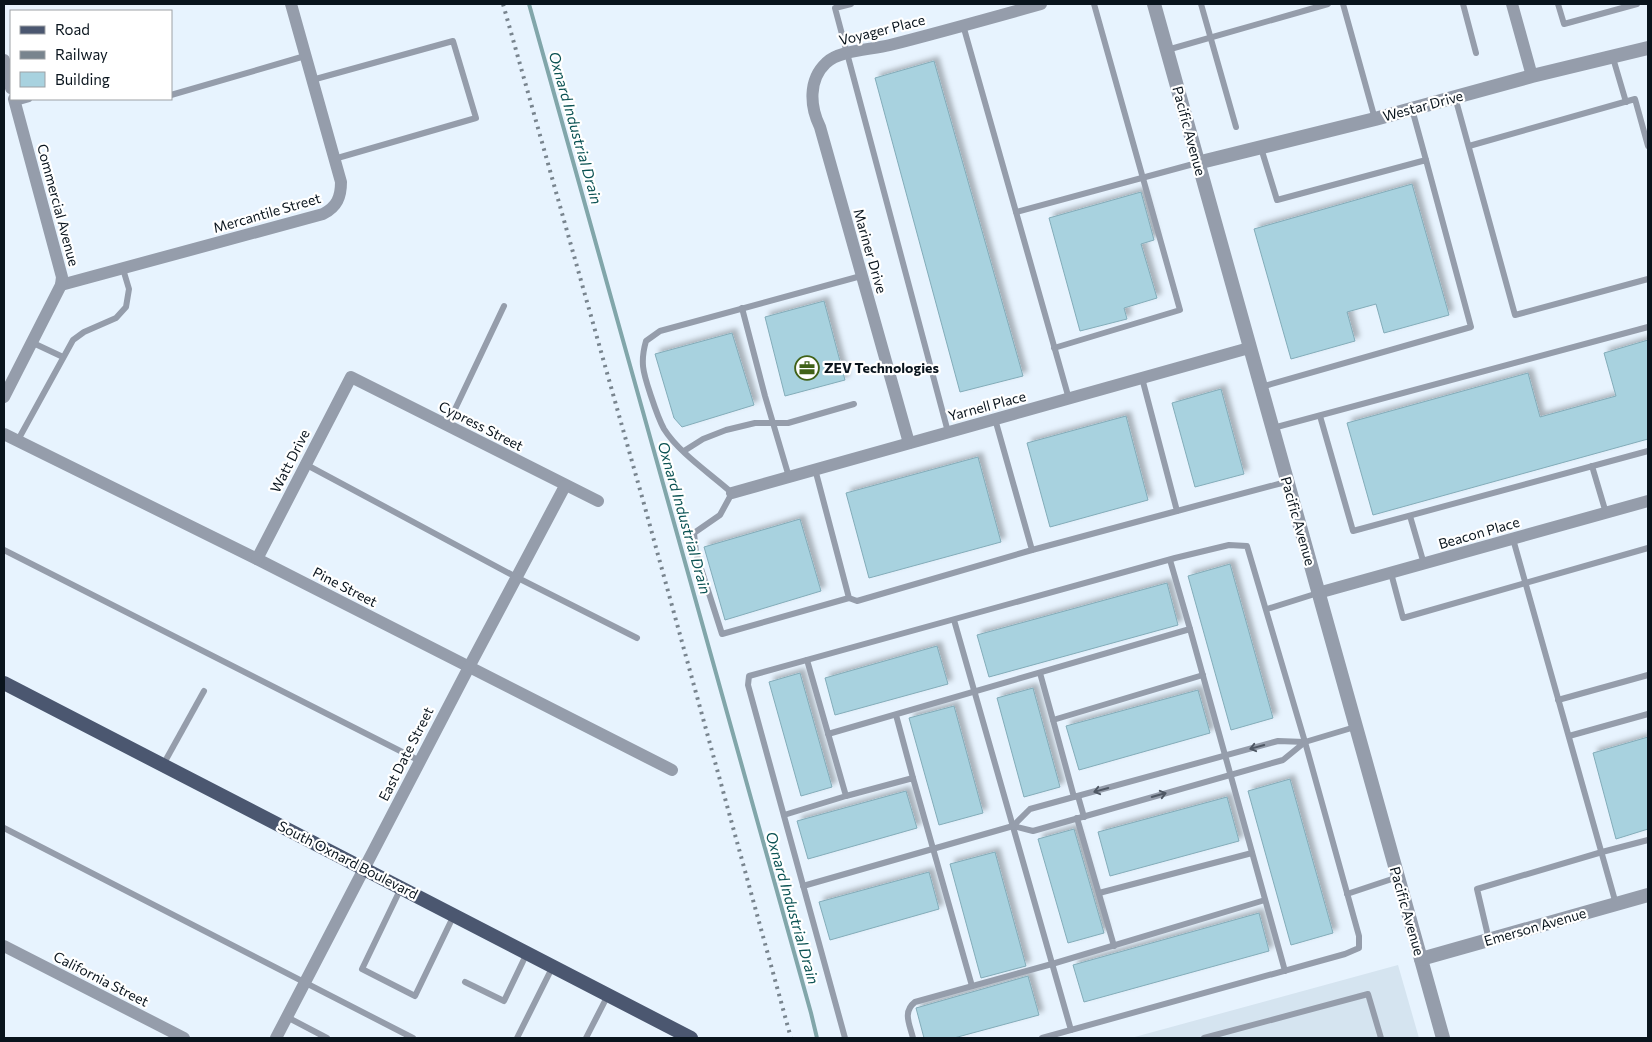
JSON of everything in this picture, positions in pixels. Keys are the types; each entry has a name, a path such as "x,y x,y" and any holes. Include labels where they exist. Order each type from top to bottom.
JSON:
{"main road":[{"name":"South Oxnard Boulevard","path":"4,683 691,1038"}],"street":[{"name":"Mercantile Street","path":"61,285 329,211 333,207 340,195 341,182 291,4"},
{"name":"Voyager Place","path":"821,68 827,62 846,53 888,46 1041,4"},
{"name":"Pacific Avenue","path":"1154,4 1286,482 1443,1038"},
{"path":"1512,4 1532,76"},
{"name":"Westar Drive","path":"1197,163 1375,119 1532,76 1613,58 1648,48"},
{"path":"4,60 10,85"},
{"name":"Mariner Drive","path":"821,68 816,76 812,91 812,104 908,443"},
{"name":"Commercial Avenue","path":"4,396 61,285 62,277 14,101"},
{"name":"Yarnell Place","path":"732,492 1249,348"},
{"name":"Cypress Street","path":"351,377 598,501"},
{"name":"Watt Drive","path":"256,559 351,377"},
{"name":"Pine Street","path":"4,434 256,559 672,770"},
{"name":"East Date Street","path":"276,1038 565,486"},
{"name":"Beacon Place","path":"1318,593 1648,501"},
{"name":"Emerson Avenue","path":"1421,959 1648,896"},
{"name":"California Street","path":"4,946 184,1038"}],"lane":[{"path":"851,4 835,6 948,432"},
{"path":"1054,348 1180,310 1094,4"},
{"path":"1201,4 1236,127"},
{"path":"1167,50 1328,4"},
{"path":"1343,4 1375,119"},
{"path":"1463,4 1476,53"},
{"path":"1558,4 1564,24 1637,4"},
{"path":"963,25 1069,399"},
{"path":"312,80 453,41 476,118 334,159"},
{"path":"172,95 306,56"},
{"path":"1613,58 1626,102"},
{"path":"1455,97 1516,315 1648,279"},
{"path":"1469,146 1635,99 1648,146"},
{"path":"1260,387 1472,327 1412,109"},
{"path":"1261,148 1277,200 1426,160"},
{"path":"1016,212 1143,176 1197,163"},
{"path":"18,440 73,340 84,332 116,318 126,306 129,289 123,269"},
{"path":"861,276 660,331 646,341 642,358 645,378 656,412 664,429 684,451 732,492 720,515 694,533 696,553 722,634 849,598 857,601 1032,550 1286,482"},
{"path":"447,426 504,306"},
{"path":"742,308 789,477"},
{"path":"1272,429 1648,327"},
{"path":"31,342 63,358"},
{"path":"1142,378 1177,511"},
{"path":"684,451 703,439 726,430 754,423 788,423 854,404"},
{"path":"1320,416 1353,531 1648,451"},
{"path":"995,419 1032,550"},
{"path":"305,464 516,577 637,638"},
{"path":"1592,466 1606,513"},
{"path":"815,469 849,598"},
{"path":"1410,516 1424,564"},
{"path":"1513,539 1616,904"},
{"path":"845,1038 748,685 749,676 1170,560 1229,545 1247,546 1305,742 1359,936 1359,948 1345,954 1042,1038"},
{"path":"1391,573 1403,618 1648,548"},
{"path":"4,550 420,761"},
{"path":"1170,560 1285,971"},
{"path":"1267,609 1318,593"},
{"path":"954,620 1071,1030"},
{"path":"828,734 1190,629"},
{"path":"807,660 846,796"},
{"path":"1040,673 1076,796 1114,946"},
{"path":"1053,720 1203,675"},
{"path":"1558,700 1648,675"},
{"path":"163,765 204,691"},
{"path":"1569,736 1648,714"},
{"path":"896,715 972,986"},
{"path":"803,886 1013,826 1030,809 1278,741 1305,742 1355,727"},
{"path":"1013,826 1033,831 1231,775 1283,760 1305,742"},
{"path":"784,815 913,778"},
{"path":"4,828 413,1038"},
{"path":"1489,940 1477,889 1648,840"},
{"path":"1099,892 1252,853"},
{"path":"1347,894 1398,877"},
{"path":"401,888 362,969 415,996 454,915"},
{"path":"913,1038 907,1014 909,1007 914,1002 1114,946 1265,900"},
{"path":"465,982 504,1001 527,953"},
{"path":"517,1038 552,966"},
{"path":"1204,1038 1368,994 1381,1038"},
{"path":"586,1038 608,995"},
{"path":"287,1017 327,1038"}],"shaded area":[{"path":"1398,965 1419,1038 1131,1038"}],"building":[{"path":"934,61 1023,376 960,392 875,78"},
{"path":"1412,184 1449,315 1384,333 1376,304 1347,312 1355,341 1291,359 1254,229"},
{"path":"1141,192 1154,240 1141,244 1157,298 1124,308 1127,319 1080,331 1049,218"},
{"path":"824,301 845,380 785,396 765,317"},
{"path":"732,333 754,405 682,427 674,418 655,354"},
{"path":"1648,340 1648,439 1373,515 1347,423 1528,373 1540,417 1616,396 1604,353"},
{"path":"1221,389 1244,474 1195,487 1172,403"},
{"path":"1126,416 1148,500 1050,527 1027,443"},
{"path":"978,457 1001,542 869,578 846,493"},
{"path":"800,519 821,591 725,620 704,547"},
{"path":"1230,564 1273,718 1231,730 1188,576"},
{"path":"1167,583 1178,625 989,677 977,635"},
{"path":"937,646 948,684 835,715 825,678"},
{"path":"800,673 832,787 801,796 769,682"},
{"path":"1033,688 1060,787 1024,797 997,698"},
{"path":"1198,690 1210,733 1079,770 1066,726"},
{"path":"954,706 983,813 939,825 909,718"},
{"path":"1648,737 1648,829 1616,839 1593,753"},
{"path":"1290,779 1333,933 1291,945 1248,791"},
{"path":"906,791 917,828 808,859 797,821"},
{"path":"1227,797 1239,841 1110,876 1098,832"},
{"path":"1074,829 1104,933 1068,943 1038,839"},
{"path":"995,852 1026,966 981,978 950,864"},
{"path":"929,872 939,909 830,940 819,902"},
{"path":"1259,913 1269,951 1084,1002 1073,965"},
{"path":"1028,976 1039,1015 954,1038 924,1038 916,1008"}],"waterway":[{"name":"Oxnard Industrial Drain","path":"529,4 817,1038"}],"railway":[{"path":"503,4 644,504 791,1038"}],"place":[{"name":"ZEV Technologies","path":"807,368"}]}
